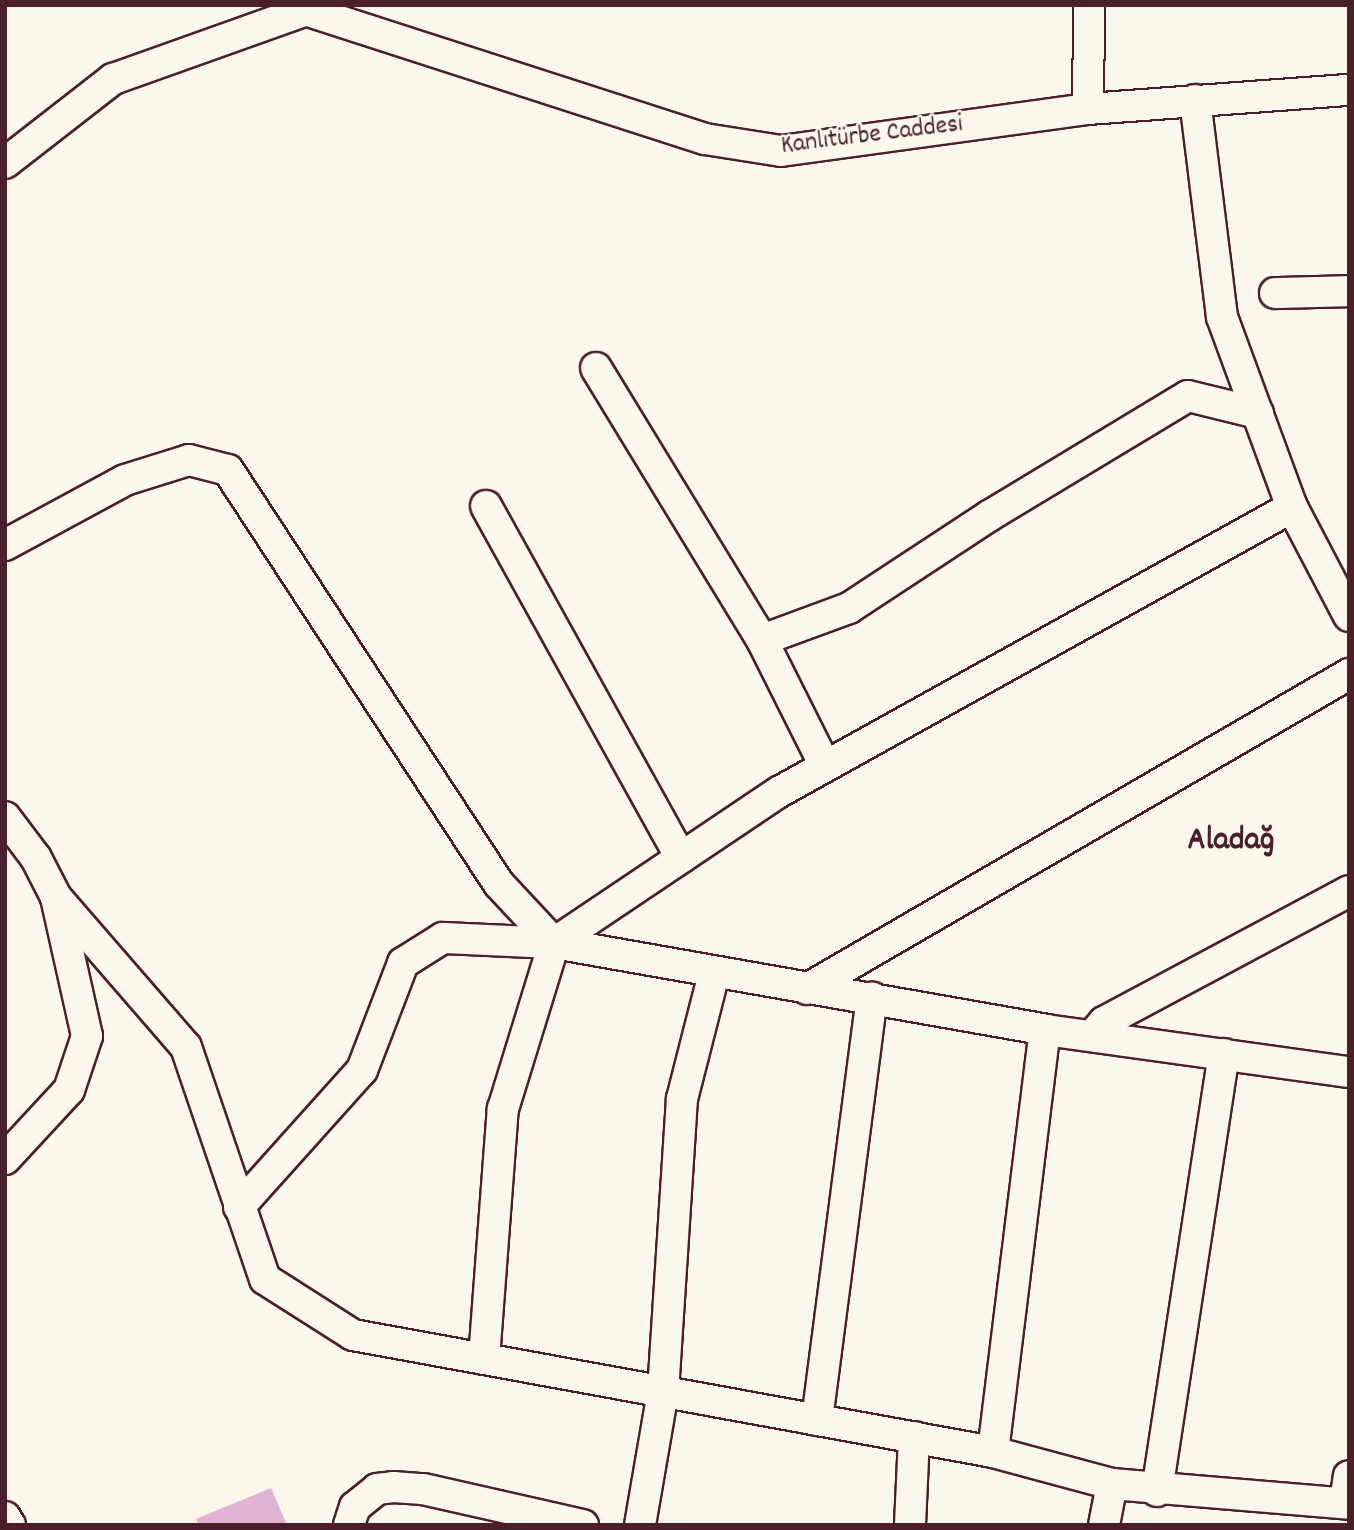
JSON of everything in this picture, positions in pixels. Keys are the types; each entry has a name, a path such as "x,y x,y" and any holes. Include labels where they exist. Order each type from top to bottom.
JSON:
{"street":[{"path":"1088,5 1088,109"},
{"path":"5,163 113,79 300,7"},
{"name":"Kanlıtürbe Caddesi","path":"300,7 705,139 780,151 1088,109 1349,90"},
{"path":"1195,100 1222,317 1292,507 1349,617"},
{"path":"1275,293 1349,291"},
{"path":"596,368 762,640 825,766"},
{"path":"762,640 849,608 989,516 1188,396 1258,413"},
{"path":"5,544 125,480 188,460 228,470 349,648 499,884 554,943"},
{"path":"485,506 681,858"},
{"path":"484,1359 503,1109 554,943 825,766 1292,507"},
{"path":"807,989 1349,674"},
{"path":"5,817 36,858 56,897 186,1047 265,1279 353,1335 993,1451 1112,1484 1157,1491 1348,1494"},
{"path":"1093,1035 1104,1022 1349,891"},
{"path":"5,1159 69,1090 87,1036 56,897"},
{"path":"239,1207 362,1070 403,963 443,938 554,943 1045,1030 1349,1072"},
{"path":"640,1525 663,1392 682,1098 714,972"},
{"path":"817,1420 872,998"},
{"path":"993,1451 1045,1030"},
{"path":"1157,1491 1224,1054"},
{"path":"910,1525 914,1437"},
{"path":"1104,1525 1112,1484"},
{"path":"349,1525 355,1507 377,1489 393,1487 423,1489 583,1525"},
{"path":"5,1517 10,1525"}],"building":[{"path":"271,1488 287,1525 199,1525 196,1519"}],"district":[{"name":"Aladağ","path":"1231,842"}]}
